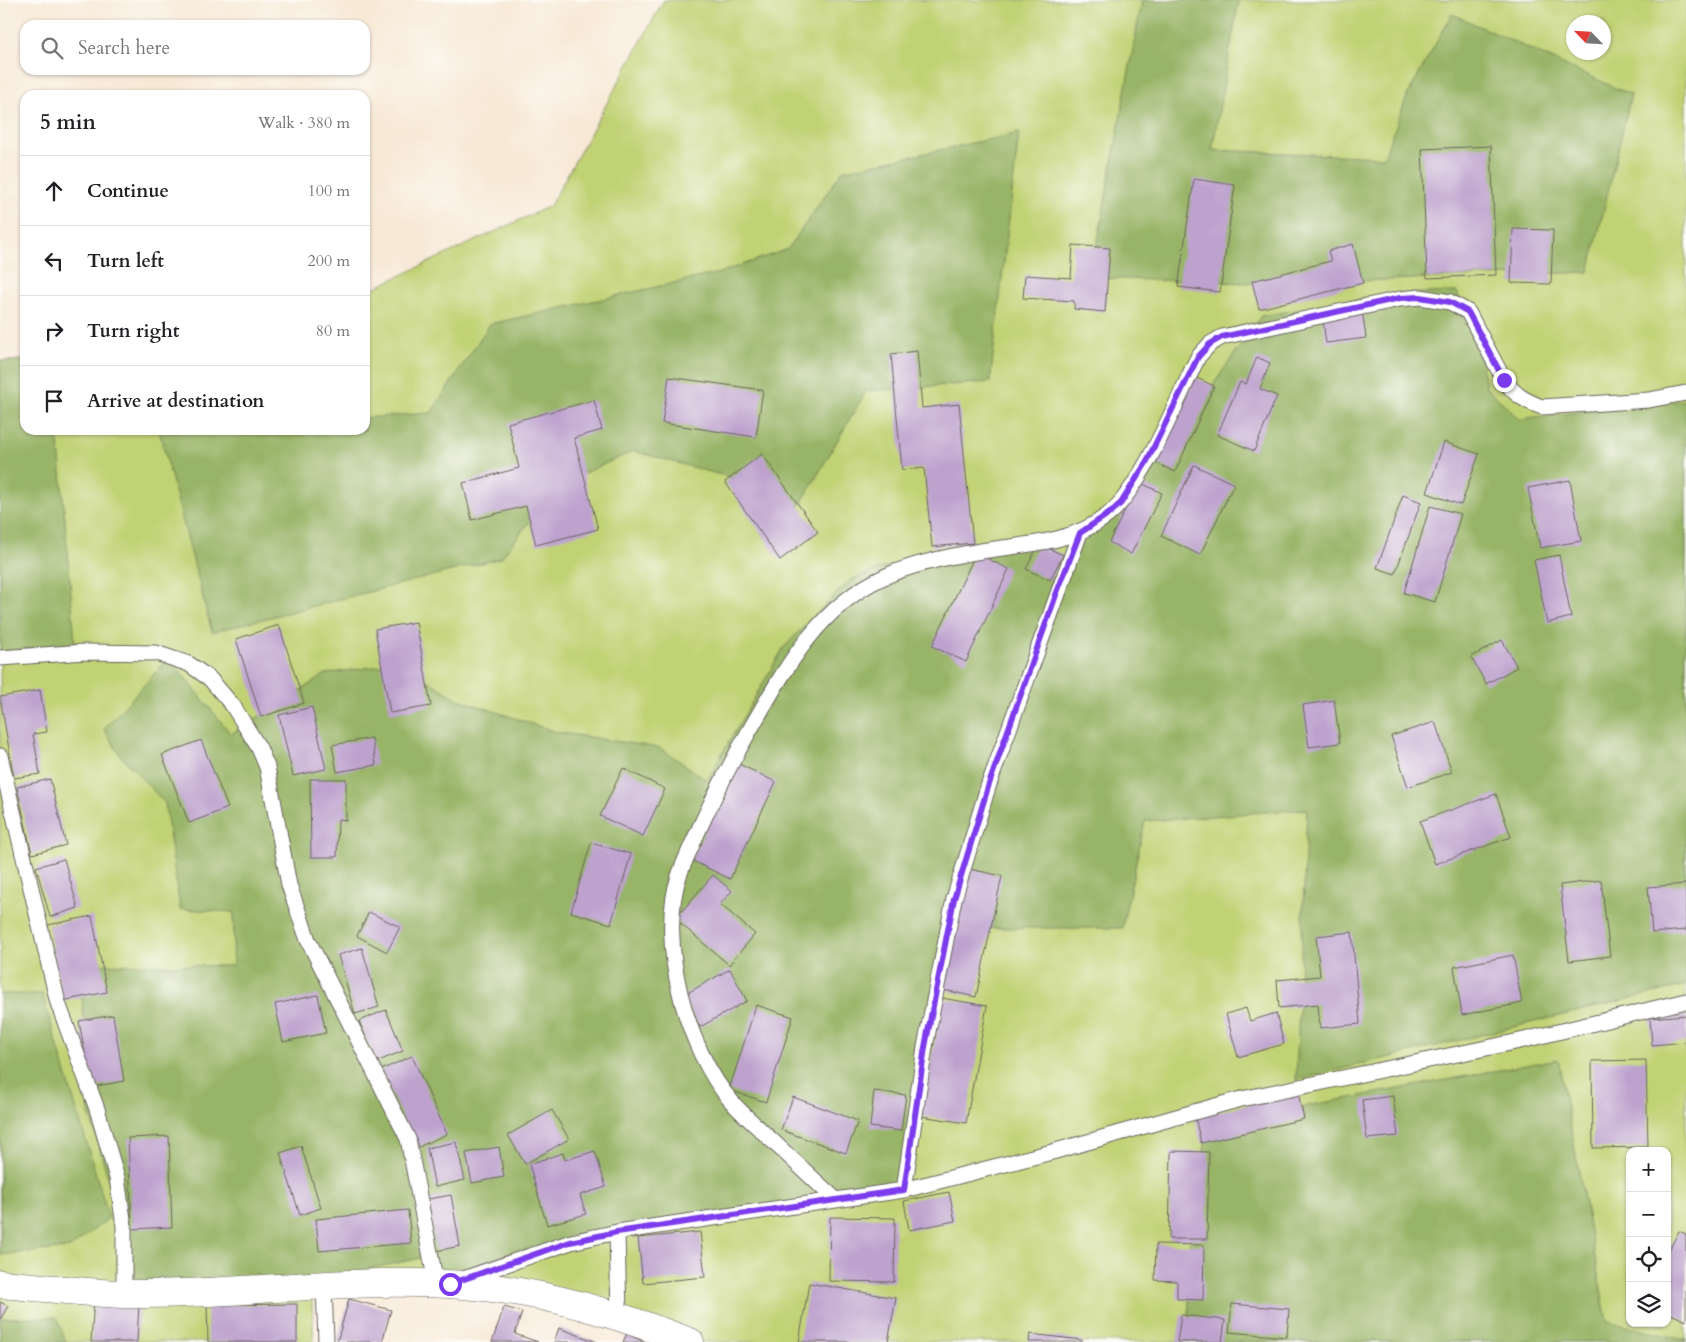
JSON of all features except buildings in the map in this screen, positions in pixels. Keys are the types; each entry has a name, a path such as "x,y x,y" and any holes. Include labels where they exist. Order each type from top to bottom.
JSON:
{"street":[{"path":"0,1284 124,1294 324,1285 443,1284 519,1291 619,1315 690,1342"}],"lane":[{"path":"835,1199 733,1104 713,1076 700,1054 680,996 672,940 672,907 678,876 718,786 786,666 822,622 855,593 884,576 904,569 975,552 1059,540 1080,533 1111,512 1121,503 1146,463 1198,357 1210,344 1222,337 1400,298 1420,297 1450,302 1468,312 1504,380 1511,390 1528,402 1542,407 1649,400 1686,393"},
{"path":"904,1190 925,1047 954,899 988,787 1080,533"},
{"path":"0,658 85,652 167,655 202,672 234,706 268,767 289,885 298,916 308,940 408,1139 443,1284 570,1242 617,1232 904,1190 1052,1152 1236,1100 1520,1041 1686,1002"},
{"path":"0,756 58,1003 97,1109 117,1178 124,1226 124,1294"},
{"path":"617,1232 619,1315"},
{"path":"324,1285 326,1342"}],"green space":[{"path":"664,0 1686,0 1686,1342 686,1342 549,1298 311,1282 314,1342 0,1342 0,361 20,360 20,435 370,435 370,290 550,206"},
{"path":"1142,0 1239,0 1212,150 1384,157 1408,94 1452,14 1631,95 1589,272 1282,284 1091,278"},
{"path":"1019,133 990,382 866,391 799,507 765,487 634,451 559,484 501,558 212,632 160,435 370,435 370,418 431,413 490,324 719,273 788,249 842,171"},
{"path":"1457,292 1480,351 1486,387 1519,419 1686,400 1686,985 1296,1080 1307,809 1145,821 1122,928 967,928 949,899 903,1183 631,1235 514,1252 443,1276 430,1256 311,1281 129,1286 117,1208 89,1113 80,964 233,966 234,912 180,909 165,803 120,755 104,729 169,658 231,734 326,674 399,663 458,699 556,732 660,748 707,780 784,647 850,580 886,567 1052,538 1051,596 1095,518 1123,514 1261,316 1394,294"},
{"path":"20,360 20,435 56,435 59,446 75,644 0,652 0,361"},
{"path":"0,994 42,994 109,1218 70,1248 0,1255"},
{"path":"1558,1059 1607,1322 1686,1340 1686,1342 1188,1342 1191,1207 1210,1124"},
{"path":"57,1317 66,1342 0,1342 0,1318"}],"route":[{"path":"450,1284 570,1242 617,1232 904,1190 925,1047 954,899 988,787 1080,533 1097,523 1121,503 1146,463 1198,357 1204,349 1222,337 1400,298 1420,297 1450,302 1468,312 1504,380"}]}
